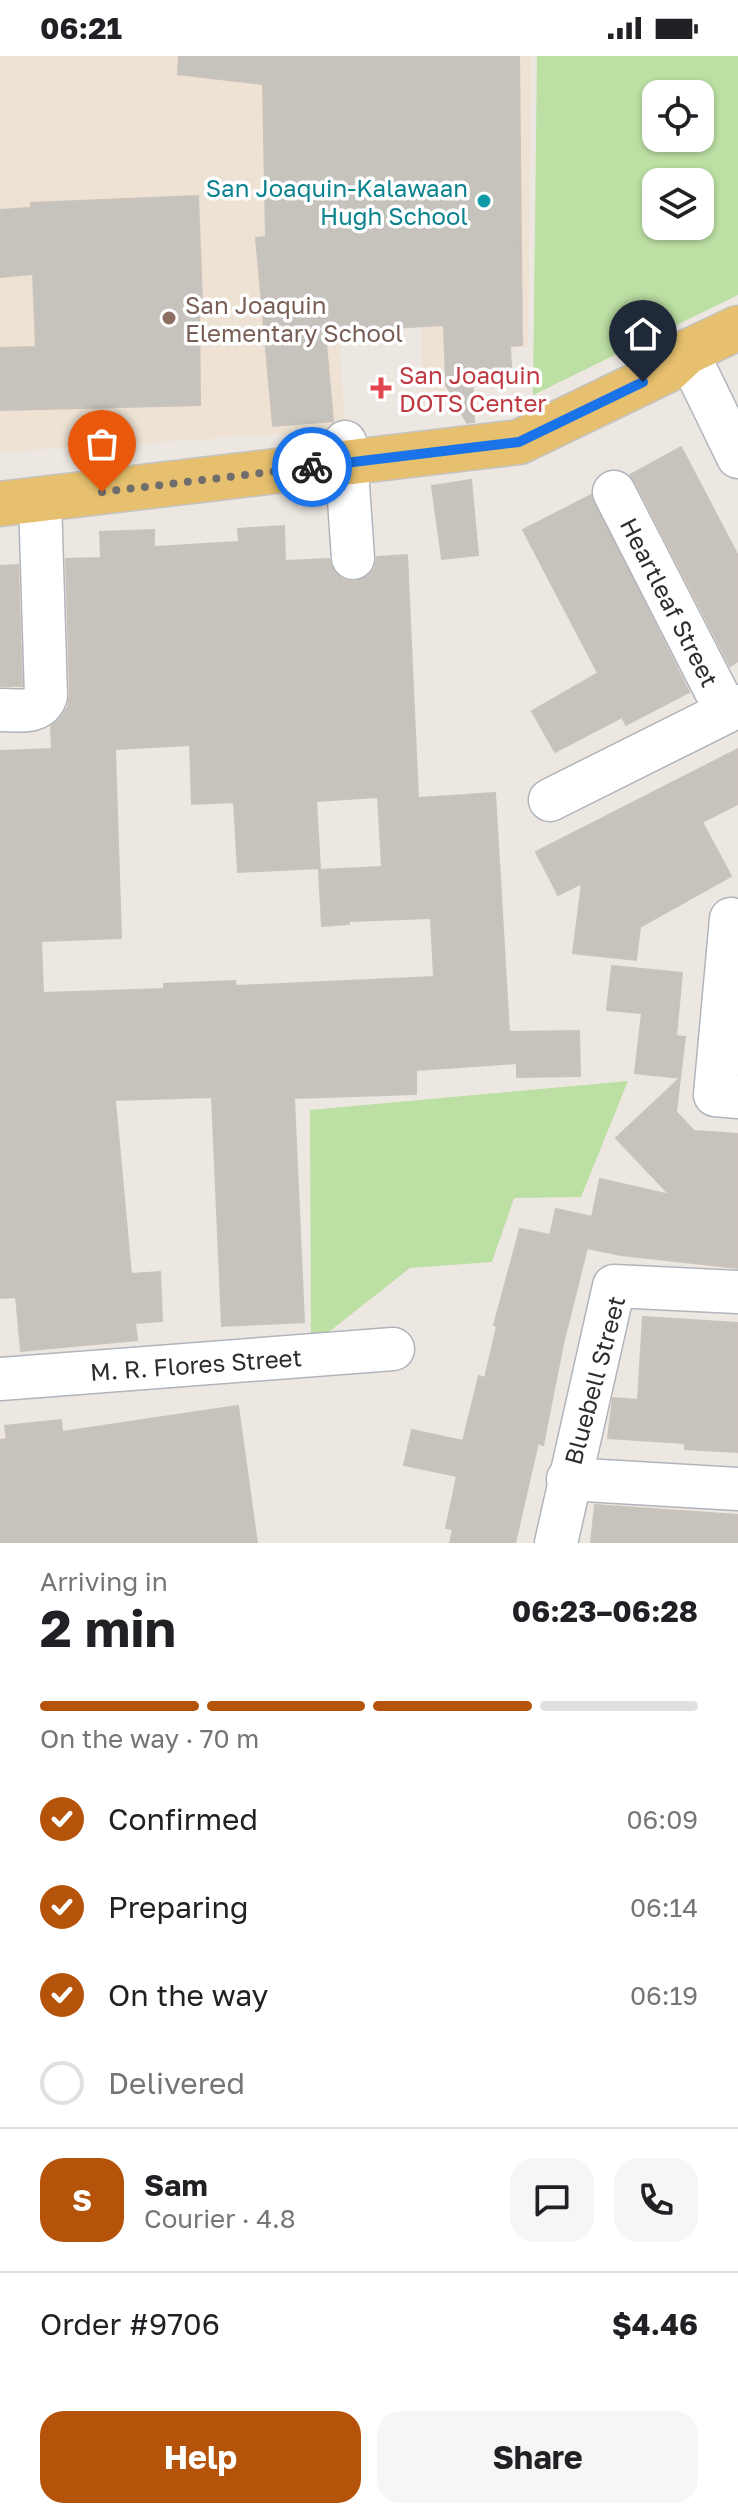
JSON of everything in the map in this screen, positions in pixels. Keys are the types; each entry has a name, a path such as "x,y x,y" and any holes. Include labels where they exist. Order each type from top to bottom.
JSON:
{"main road":[{"path":"20,502 346,452 507,423 658,352 687,352 735,336"},
{"path":"0,482 346,452"}],"street":[{"path":"687,352 738,457"},
{"path":"346,452 353,558"},
{"name":"Heartleaf Street","path":"614,492 732,708"},
{"path":"0,710 36,710 44,704 46,696 20,502"},
{"path":"550,800 732,708"},
{"path":"731,919 715,1095 738,1097"},
{"name":"Bluebell Street","path":"556,1543 614,1286 738,1292"},
{"name":"M. R. Flores Street","path":"0,1379 393,1349"},
{"path":"568,1479 738,1489"}],"shaded area":[{"name":"San Joaquin Elementary School","path":"0,56 531,56 528,347 443,349 445,405 422,405 421,203 331,207 345,430 0,452"}],"green space":[{"path":"537,56 738,56 738,295 533,395"},
{"path":"628,1081 581,1197 514,1198 492,1262 410,1268 311,1346 310,1110"}],"building":[{"path":"179,56 519,56 522,345 510,346 511,367 472,369 474,422 467,423 446,385 444,325 325,332 333,421 273,426 256,238 266,237 263,84 178,74"},
{"path":"198,196 202,301 199,302 200,405 0,410 0,348 36,347 33,274 0,277 0,210 31,208 31,203"},
{"path":"681,447 738,556 738,661 730,666 630,475"},
{"path":"471,480 478,555 442,559 432,486"},
{"path":"591,495 689,692 626,725 622,717 555,752 532,711 598,673 523,530"},
{"path":"284,526 285,561 329,559 334,572 343,580 355,582 367,577 375,568 377,557 407,555 418,798 495,793 509,1032 579,1031 580,1076 517,1077 517,1063 416,1070 416,1094 294,1098 304,1322 222,1326 212,1097 115,1100 131,1274 160,1272 162,1321 135,1323 137,1340 21,1351 16,1297 0,1298 0,751 52,749 51,727 68,707 66,559 101,558 100,532 154,530 154,547 239,542 238,529","holes":["190,745 192,804 234,802 238,872 320,868 316,801 378,797 382,867 319,870 322,926 349,924 349,921 431,918 434,977 236,986 235,981 164,984 164,989 43,993 41,941 121,938 115,749"]},
{"path":"18,565 22,686 0,686 0,566"},
{"path":"738,749 738,804 702,822 731,876 640,927 636,960 573,953 582,883 558,895 536,852"},
{"path":"612,966 682,973 676,1036 685,1037 680,1078 635,1073 642,1013 607,1010"},
{"path":"680,1078 676,1112 694,1131 738,1134 738,1268 621,1255 587,1248 563,1344 543,1445 538,1443 515,1543 450,1543 453,1529 446,1528 457,1476 404,1465 412,1430 463,1441 479,1376 485,1378 497,1326 494,1325 520,1229 550,1235 556,1209 592,1217 600,1179 670,1195 616,1138"},
{"path":"643,1317 738,1323 738,1452 685,1449 685,1443 608,1438 613,1398 638,1400"},
{"path":"238,1406 257,1543 0,1543 0,1440 7,1439 5,1426 61,1420 62,1432"},
{"path":"595,1505 738,1515 738,1543 591,1543"}],"way so far":[{"path":"102,492 312,467"}],"place":[{"name":"San Joaquin-Kalawaan Hugh School","path":"484,201"},
{"name":"San Joaquin Elementary School","path":"169,318"},
{"name":"San Joaquin DOTS Center","path":"381,388"}],"route":[{"path":"312,467 519,442 643,382"}]}
